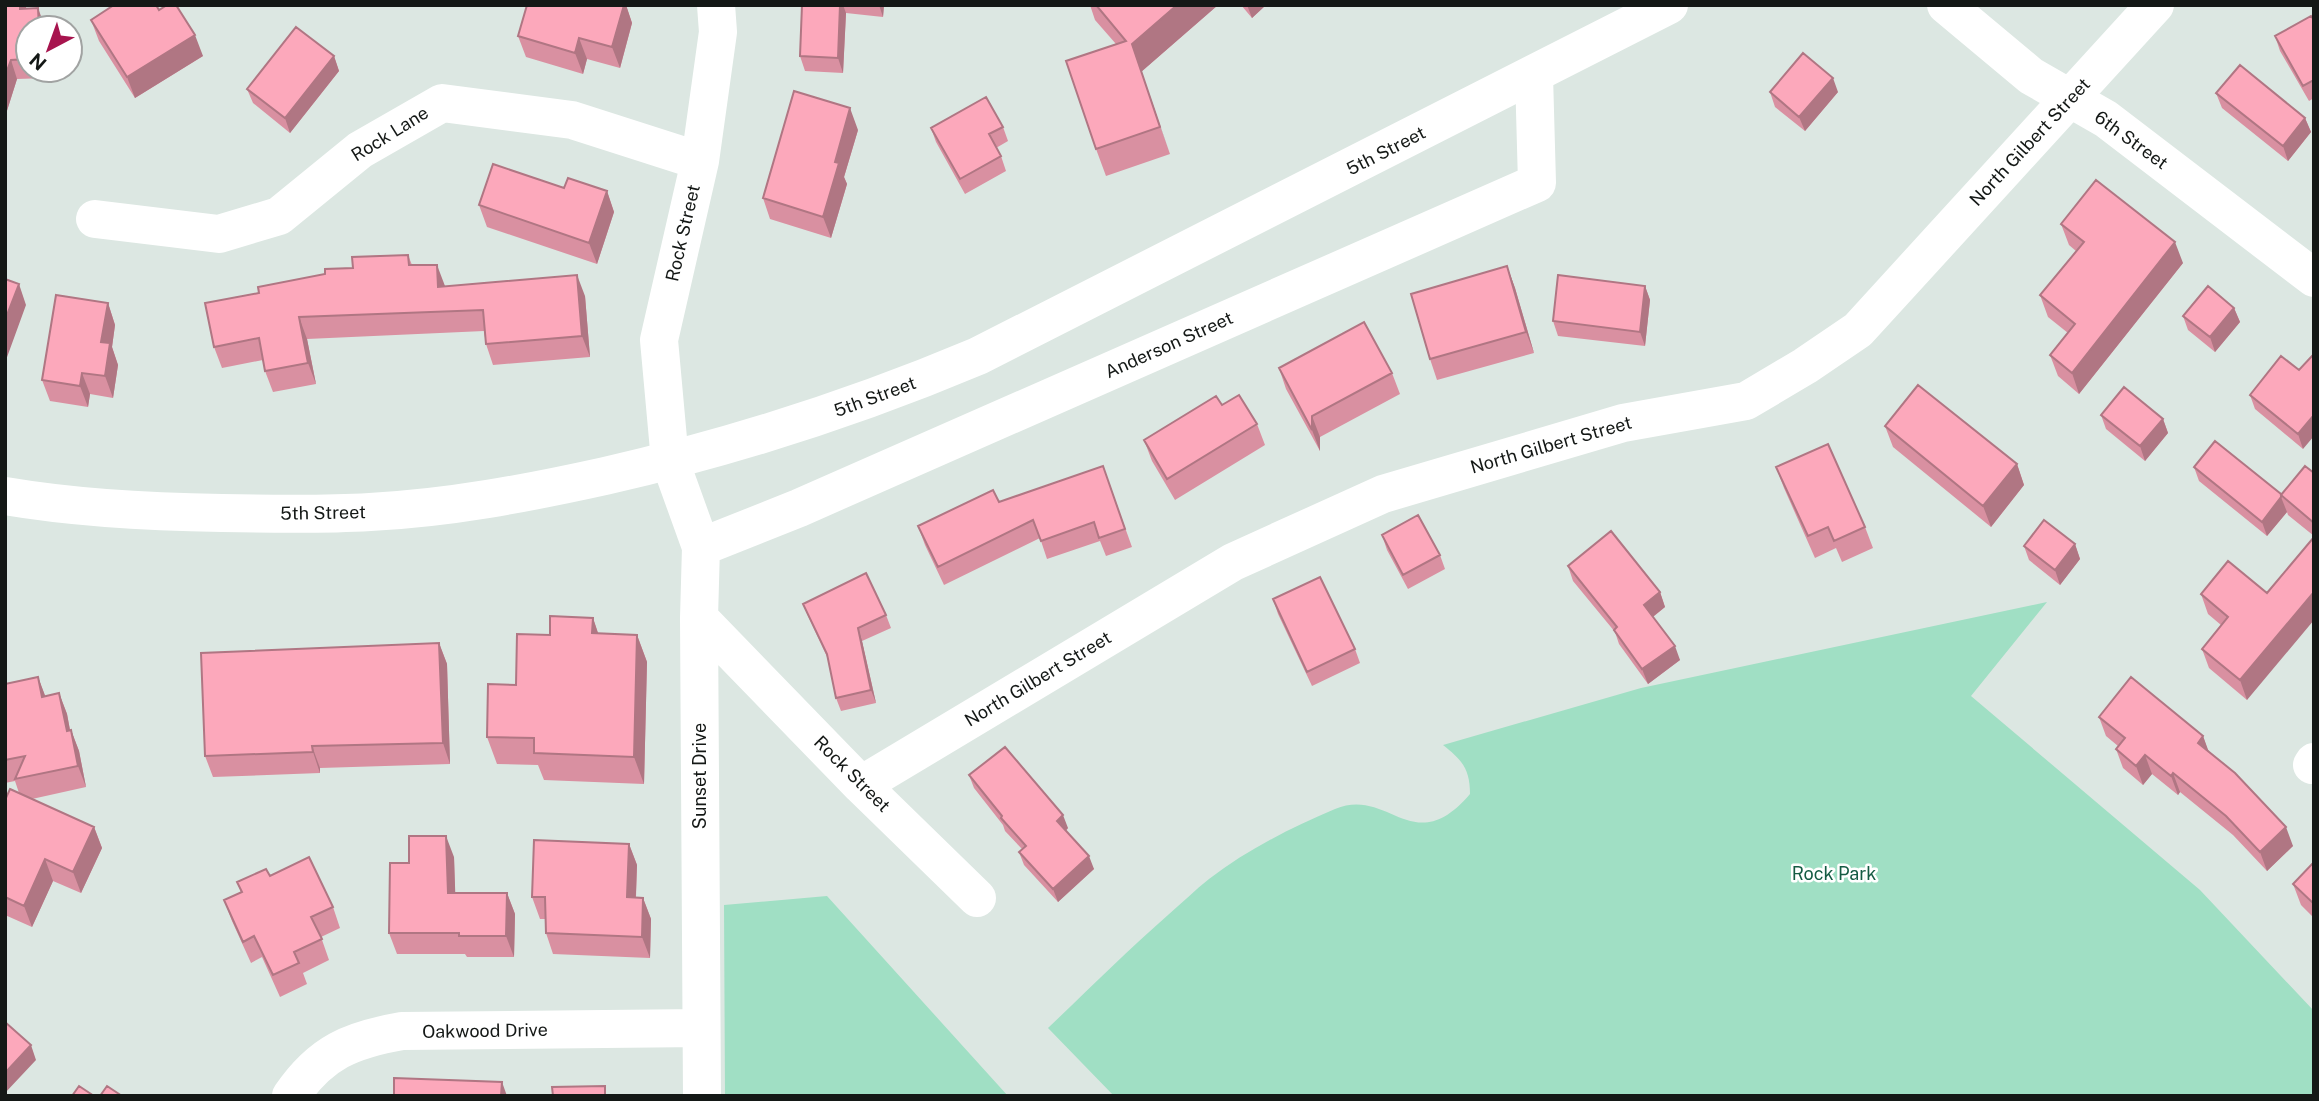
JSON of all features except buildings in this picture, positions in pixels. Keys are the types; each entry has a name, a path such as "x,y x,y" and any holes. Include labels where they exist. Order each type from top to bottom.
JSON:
{"street":[{"name":"Rock Street","path":"670,461 659,340 700,161 718,32 716,5"},
{"name":"5th Street","path":"5,496 175,512 371,512 528,493 670,461 834,412 903,388 978,356 1669,5"},
{"name":"6th Street","path":"1946,5 2031,76 2106,119 2314,278"},
{"name":"North Gilbert Street","path":"861,785 1233,562 1383,494 1623,423 1746,401 1805,366 1858,330 2155,5"},
{"name":"Anderson Street","path":"701,547 799,508 1537,183 1534,75"},
{"name":"Rock Lane","path":"95,219 219,234 279,216 360,150 442,103 572,120 700,161"},
{"name":"Sunset Drive","path":"670,461 701,547 699,618 702,1096"},
{"name":"Rock Street","path":"699,618 861,785 977,898"},
{"name":"Oakwood Drive","path":"291,1096 320,1062 339,1049 366,1037 390,1033 701,1028"}],"green space":[{"name":"Rock Park","path":"2047,602 1971,696 2200,890 2314,1011 2314,1096 1114,1096 1048,1028 1204,883 1269,840 1335,809 1354,804 1371,806 1416,822 1432,821 1450,813 1470,794 1470,785 1464,766 1443,745 1641,688"},
{"path":"827,896 1008,1096 725,1096 724,905"}]}
